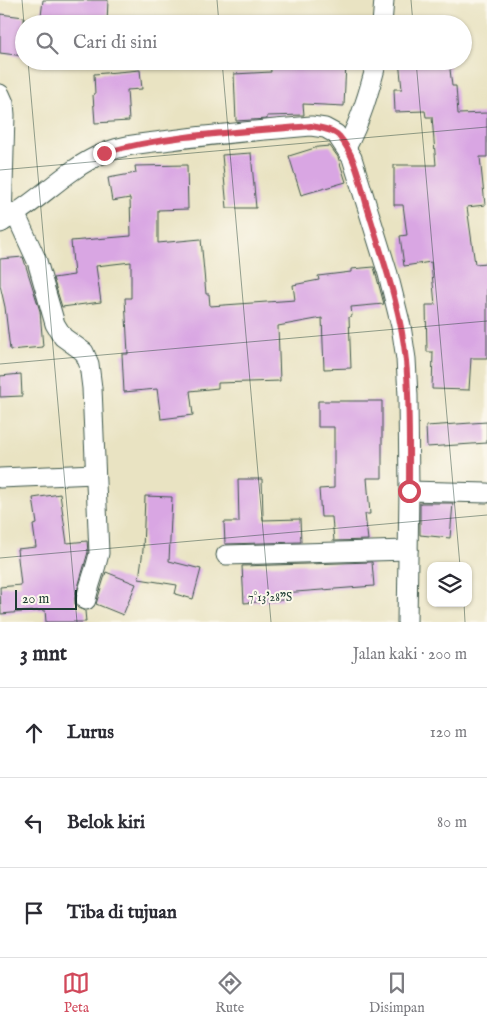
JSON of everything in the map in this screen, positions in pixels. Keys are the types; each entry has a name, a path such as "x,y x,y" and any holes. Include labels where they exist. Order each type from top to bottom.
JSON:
{"street":[{"path":"383,15 384,0"},
{"path":"346,148 355,132 366,103 375,70"},
{"path":"0,94 4,103 5,116 6,220 37,261 55,324 63,337 84,352 89,364 92,388 99,553 97,567 88,587 86,600"},
{"path":"6,220 77,167 104,153 129,146 206,136 311,126 325,128 336,134 352,158 388,274 401,326 406,360 409,491 407,622"},
{"path":"0,478 95,474"},
{"path":"409,491 487,492"},
{"path":"226,556 408,550"}],"building":[{"path":"43,0 108,0 107,15 41,15"},
{"path":"0,14 15,16 15,55 0,53"},
{"path":"140,70 142,89 127,90 129,121 95,123 94,74"},
{"path":"271,70 346,70 344,106 303,104 304,115 267,116 267,119 236,121 234,74 271,72"},
{"path":"400,70 450,70 452,86 456,86 458,114 487,113 487,157 480,157 485,205 467,207 475,264 487,263 487,358 471,358 469,390 432,389 433,352 427,352 426,305 435,305 431,262 404,266 400,236 407,235 403,205 394,205 394,165 436,165 432,117 426,117 425,111 395,112 394,89 402,89"},
{"path":"330,146 338,157 346,182 301,195 289,156 318,147"},
{"path":"251,153 256,208 227,208 222,155"},
{"path":"187,165 188,209 158,210 158,243 201,239 206,294 209,294 210,306 295,300 293,285 319,280 318,276 351,272 351,269 374,267 384,304 351,307 352,316 349,317 351,368 324,369 322,318 278,326 280,381 218,383 218,388 190,391 193,415 161,419 157,389 124,392 122,354 128,354 125,298 131,298 131,262 96,266 101,302 62,307 53,278 74,275 71,241 131,236 130,198 112,201 108,178 136,173 135,166"},
{"path":"23,257 40,311 43,347 10,350 5,307 0,285 0,259"},
{"path":"21,374 22,396 0,397 0,376"},
{"path":"318,401 382,401 382,478 367,478 370,514 365,514 368,540 334,541 332,517 321,517 319,489 334,488 334,427 318,427"},
{"path":"487,422 487,443 427,447 426,426"},
{"path":"238,479 262,479 263,520 300,519 301,542 225,544 224,522 239,522"},
{"path":"60,494 67,543 87,541 88,552 75,598 75,604 78,608 85,611 86,622 46,622 45,610 1,614 0,587 21,585 17,549 36,547 33,525 37,524 33,498"},
{"path":"145,496 172,497 169,561 201,569 193,599 175,594 177,585 139,579 143,550"},
{"path":"420,503 453,503 450,538 420,535"},
{"path":"372,562 374,586 283,593 283,600 244,603 242,566"},
{"path":"106,572 136,584 123,615 96,604"}],"route":[{"path":"104,153 129,146 206,136 311,126 325,128 336,134 352,158 388,274 401,326 406,360 408,396 409,491"}]}
